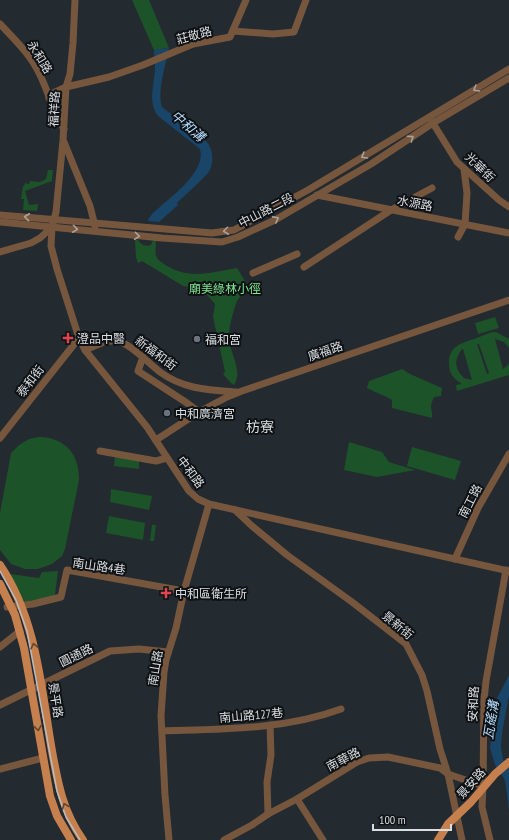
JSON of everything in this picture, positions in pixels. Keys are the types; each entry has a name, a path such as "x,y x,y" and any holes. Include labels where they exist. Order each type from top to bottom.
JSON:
{"main road":[{"name":"景平路","path":"0,565 21,605 34,645 62,799 73,824 83,840"},
{"name":"景平路","path":"0,584 20,631 53,806 63,828 71,840"},
{"name":"景安路","path":"438,840 448,824 456,815 471,802 495,774 509,762"}],"street":[{"name":"福祥路","path":"54,220 64,129 66,87 70,74 75,0"},
{"path":"246,0 233,31 272,34 294,32 306,0"},
{"name":"永和路","path":"0,24 30,58 40,75 57,120 64,129"},
{"name":"莊敬路","path":"49,98 52,94 66,87 109,77 192,44 230,37 233,31"},
{"name":"中山路二段","path":"0,222 98,233 222,242 238,237 276,220 371,164 431,120 509,69"},
{"name":"中山路二段","path":"0,215 212,233 234,230 509,78"},
{"name":"光華街","path":"431,120 457,162 499,200 509,207"},
{"path":"63,140 90,206 98,233"},
{"path":"458,238 465,224 468,193 464,169"},
{"path":"304,267 390,210 432,188"},
{"name":"水源路","path":"317,195 509,233"},
{"name":"中和路","path":"54,220 51,249 79,338 85,350 156,440 189,490 198,499 209,504 508,571"},
{"path":"0,252 32,243 52,228"},
{"path":"253,273 297,254"},
{"name":"廣福路","path":"156,440 199,412 238,392 509,300"},
{"name":"泰和街","path":"0,438 79,338"},
{"name":"新福和街","path":"85,350 104,342 118,340 143,357 159,371 183,385 202,389 238,392"},
{"path":"143,357 138,371 199,412"},
{"path":"100,451 156,461 167,458"},
{"name":"南工路","path":"455,560 478,508 509,454"},
{"name":"南山路","path":"169,840 164,795 162,731 164,672 184,591 209,504"},
{"name":"景新街","path":"235,510 252,526 287,554 406,644 422,675 427,690 440,748 448,774 462,840"},
{"name":"南山路4巷","path":"9,607 33,604 61,597 67,570 184,591"},
{"name":"安和路","path":"490,840 482,807 484,786 484,694 508,571"},
{"path":"0,647 20,631"},
{"name":"圓通路","path":"0,705 110,650 139,649 168,652"},
{"name":"南山路127巷","path":"162,731 270,725 323,716 341,709"},
{"path":"268,814 267,782 271,755 270,725"},
{"name":"南華路","path":"224,840 297,799 357,762 369,758 388,757 440,768 448,774 484,786"},
{"path":"0,769 43,758"},
{"path":"297,799 323,840"}],"green space":[{"path":"132,0 149,0 169,48 154,50"},
{"path":"48,170 53,170 52,181 25,191 29,205 38,204 37,211 23,210 24,199 21,199 23,186 25,183 29,184 30,181 40,182 46,179"},
{"name":"廟美綠林小徑","path":"135,240 138,240 147,246 151,245 153,240 156,240 156,256 158,259 167,266 185,273 202,274 237,268 248,286 237,301 234,308 229,332 229,341 237,367 237,379 234,385 223,374 225,372 213,317 215,304 201,288 183,286 142,261 138,263 136,257"},
{"path":"495,317 499,328 478,334 475,323"},
{"path":"492,332 496,332 509,339 509,348 504,342 495,339 503,369 509,363 509,375 457,391 456,385 462,384 454,378 450,371 449,358 451,353 460,344","holes":["477,344 479,344 489,373 487,374","463,349 472,380 464,378 458,371 456,360"]},
{"path":"402,369 442,388 441,396 434,397 431,406 432,418 392,408 392,400 367,388 369,381"},
{"path":"39,437 57,440 69,449 77,462 79,480 65,549 62,556 52,564 38,569 25,569 11,564 0,550 0,513 11,453 19,445 29,439"},
{"path":"349,442 382,452 389,462 415,470 377,477 344,470"},
{"path":"412,447 461,461 455,480 407,466"},
{"path":"115,457 139,460 139,469 114,466"},
{"path":"111,489 152,496 149,510 110,502"},
{"path":"109,516 145,523 143,540 106,533"},
{"path":"152,525 156,525 154,541 150,541"},
{"path":"58,571 55,595 36,602 23,601 10,574 39,578 42,572"}],"water":[{"path":"169,48 161,85 162,107 206,141 210,147 212,159 208,173 177,203 178,205 159,222 148,221 153,213 176,193 192,176 198,167 201,158 200,149 158,116 153,104 152,92 155,72 154,50"},
{"name":"瓦磘溝","path":"509,675 509,695 501,747 503,760 509,769 509,811 505,780 495,765 490,748 492,732 489,731 491,709 494,709 496,700"}],"railway":[{"path":"0,571 16,600 27,631 57,791 66,817 80,840"}],"place":[{"name":"澄品中醫","path":"68,338"},
{"name":"福和宮","path":"197,339"},
{"name":"中和廣濟宮","path":"167,413"},
{"name":"中和區衛生所","path":"166,593"}],"district":[{"name":"枋寮","path":"260,427"}],"water label":[{"name":"中和溝","path":"188,126"}]}
